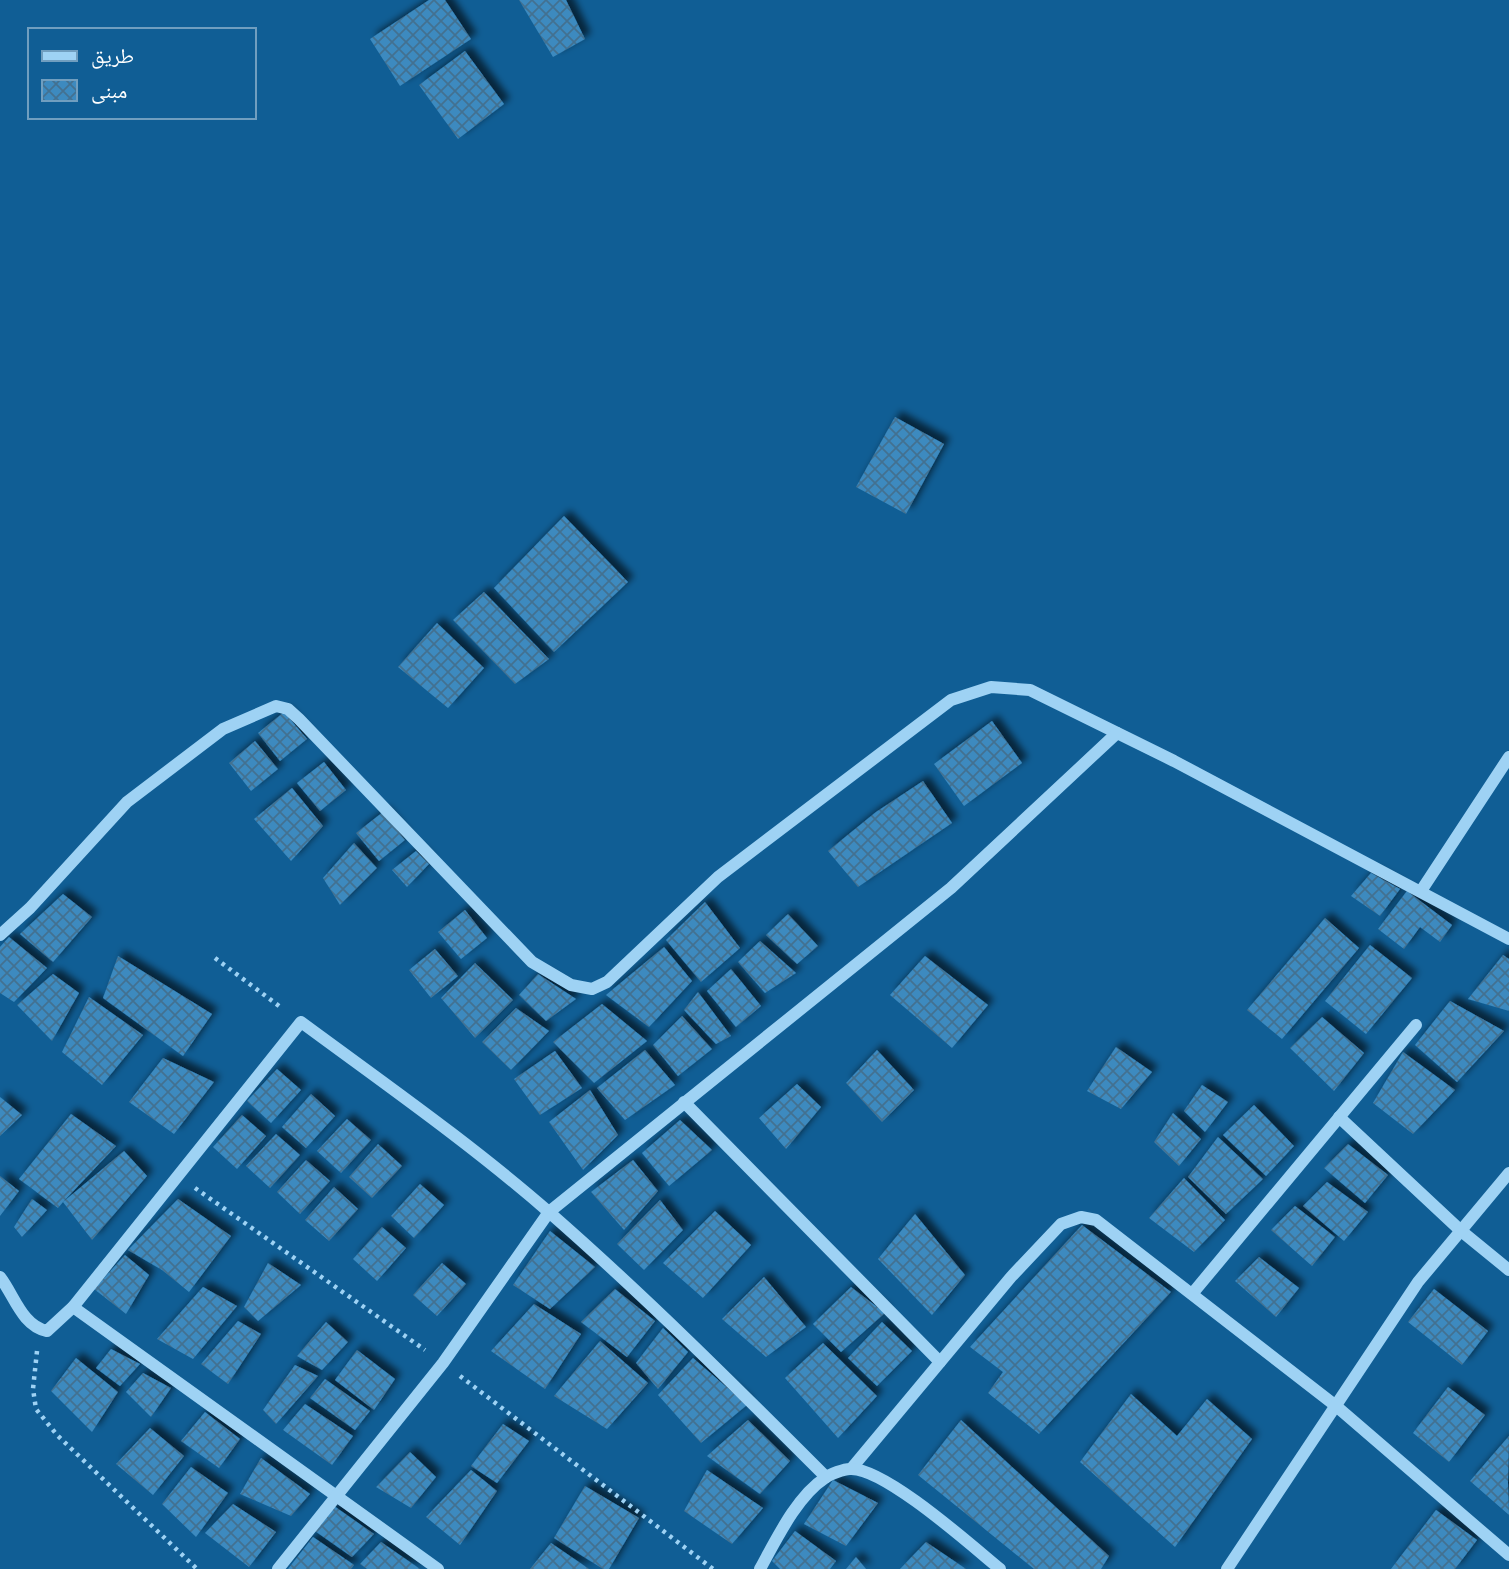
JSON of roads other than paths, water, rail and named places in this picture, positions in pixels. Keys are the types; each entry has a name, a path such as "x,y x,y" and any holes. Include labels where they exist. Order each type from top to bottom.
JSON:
{"street":[{"path":"0,935 30,908 127,802 223,729 276,706 288,709 299,719 532,962 572,985 592,989 607,982 718,877 951,700 991,687 1030,690 1509,939"},
{"path":"278,1569 443,1363 549,1212 951,888 1117,733"},
{"path":"1421,891 1509,757"},
{"path":"0,1277 26,1318 39,1329 47,1331 73,1307 301,1022 461,1139 549,1212 683,1335 826,1477"},
{"path":"1192,1294 1416,1025"},
{"path":"684,1102 940,1362"},
{"path":"1339,1117 1461,1230 1509,1270"},
{"path":"1227,1569 1418,1282 1509,1172"},
{"path":"760,1569 784,1526 807,1495 826,1477 851,1469 1011,1278 1061,1224 1081,1217 1096,1220 1336,1406 1509,1555"},
{"path":"73,1307 438,1569"},
{"path":"851,1469 880,1478 914,1500 1000,1569"}]}
